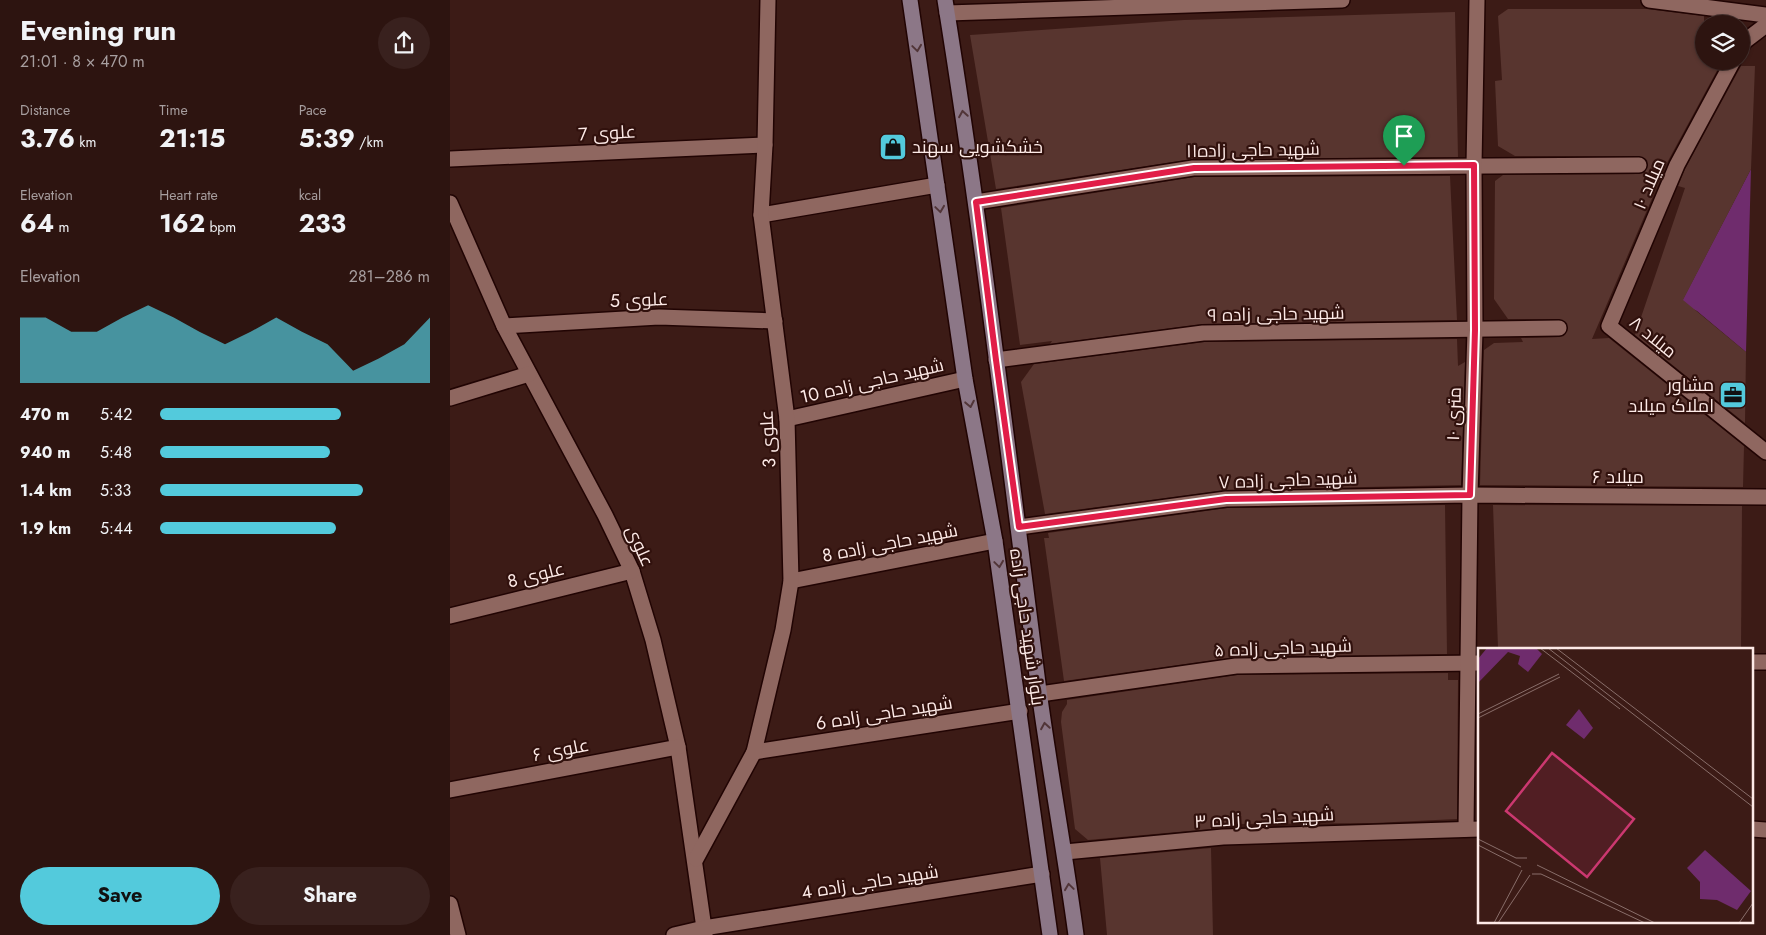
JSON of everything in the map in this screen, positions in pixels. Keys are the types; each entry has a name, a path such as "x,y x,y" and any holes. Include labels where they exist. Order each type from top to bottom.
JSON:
{"street":[{"name":"علوی 3","path":"696,859 754,752 784,630 791,581 788,419 761,215 766,145 768,0"},
{"name":"بلوار شهید حاجی زاده","path":"910,0 965,379 995,541 1050,935"},
{"path":"946,6 1342,0"},
{"name":"۱۰ متری","path":"1473,829 1475,663 1470,495 1475,330 1474,165 1477,0"},
{"path":"1649,0 1766,15"},
{"name":"بلوار شهید حاجی زاده","path":"946,6 976,202 1040,694 1076,935"},
{"path":"1750,37 1766,25"},
{"name":"میلاد ۱۰","path":"1609,326 1677,165 1728,70"},
{"name":"علوی 7","path":"450,159 766,145"},
{"name":"شهید حاجی زاده۱۱","path":"976,202 1194,168 1639,165"},
{"path":"761,215 937,185"},
{"name":"علوی","path":"450,203 504,326 605,515 632,570 653,640 678,747 696,859 705,931"},
{"name":"علوی 5","path":"504,326 659,317 775,321"},
{"name":"میلاد ۸","path":"1609,326 1766,452"},
{"name":"شهید حاجی زاده ۹","path":"996,360 1203,334 1558,328"},
{"path":"450,398 529,374"},
{"name":"شهید حاجی زاده 10","path":"788,419 965,379"},
{"name":"میلاد ۶","path":"1470,495 1766,497"},
{"name":"شهید حاجی زاده ۷","path":"1019,527 1226,499 1470,495"},
{"name":"شهید حاجی زاده 8","path":"791,581 995,541"},
{"name":"علوی 8","path":"450,616 632,570"},
{"name":"شهید حاجی زاده ۵","path":"1040,694 1236,666 1475,663"},
{"name":"شهید حاجی زاده 6","path":"754,752 1020,711"},
{"name":"علوی ۶","path":"450,790 678,747"},
{"name":"شهید حاجی زاده ۳","path":"1065,852 1223,837 1473,829"},
{"name":"شهید حاجی زاده 4","path":"674,935 1042,874"},
{"path":"450,904 458,935"}],"shaded area":[{"path":"1751,169 1746,352 1697,311 1681,303"}],"building":[{"path":"1508,9 1647,9 1696,15 1695,70 1717,70 1668,161 1592,339 1609,338 1744,446 1743,487 1480,485 1484,350 1494,343 1523,342 1521,338 1564,336 1568,328 1567,323 1559,319 1508,319 1494,299 1495,181 1503,175 1639,174 1644,173 1648,165 1647,160 1639,156 1515,156 1498,146 1495,81 1502,80 1498,16"},
{"path":"1455,12 1458,157 1193,159 996,189 970,35 1184,20"},
{"path":"1750,66 1755,66 1751,169 1683,300 1746,352 1745,423 1635,335 1685,188 1678,186 1685,169 1739,70 1750,70"},
{"path":"1450,176 1457,320 1203,324 1050,344 1052,341 1020,345 1001,208 1194,177"},
{"path":"1457,339 1458,366 1465,362 1461,485 1226,490 1045,514 1021,382 1034,364 1204,342"},
{"path":"1445,505 1447,654 1236,657 1064,681 1044,538 1049,538 1048,533 1227,508"},
{"path":"1493,505 1742,506 1741,648 1498,648"},
{"path":"1448,673 1448,680 1458,680 1457,819 1374,823 1230,824 1211,826 1211,829 1088,840 1075,829 1061,722 1062,712 1067,704 1067,700 1237,675"},
{"path":"1211,848 1213,935 1107,935 1100,858"}],"place":[{"name":"خشکشویی سهند","path":"893,147"},
{"name":"مشاور املاک میلاد","path":"1733,395"}],"route":[{"path":"1474,165 1475,330 1470,495 1226,499 1019,527 976,202 1194,168 1404,166 1474,165"}]}
